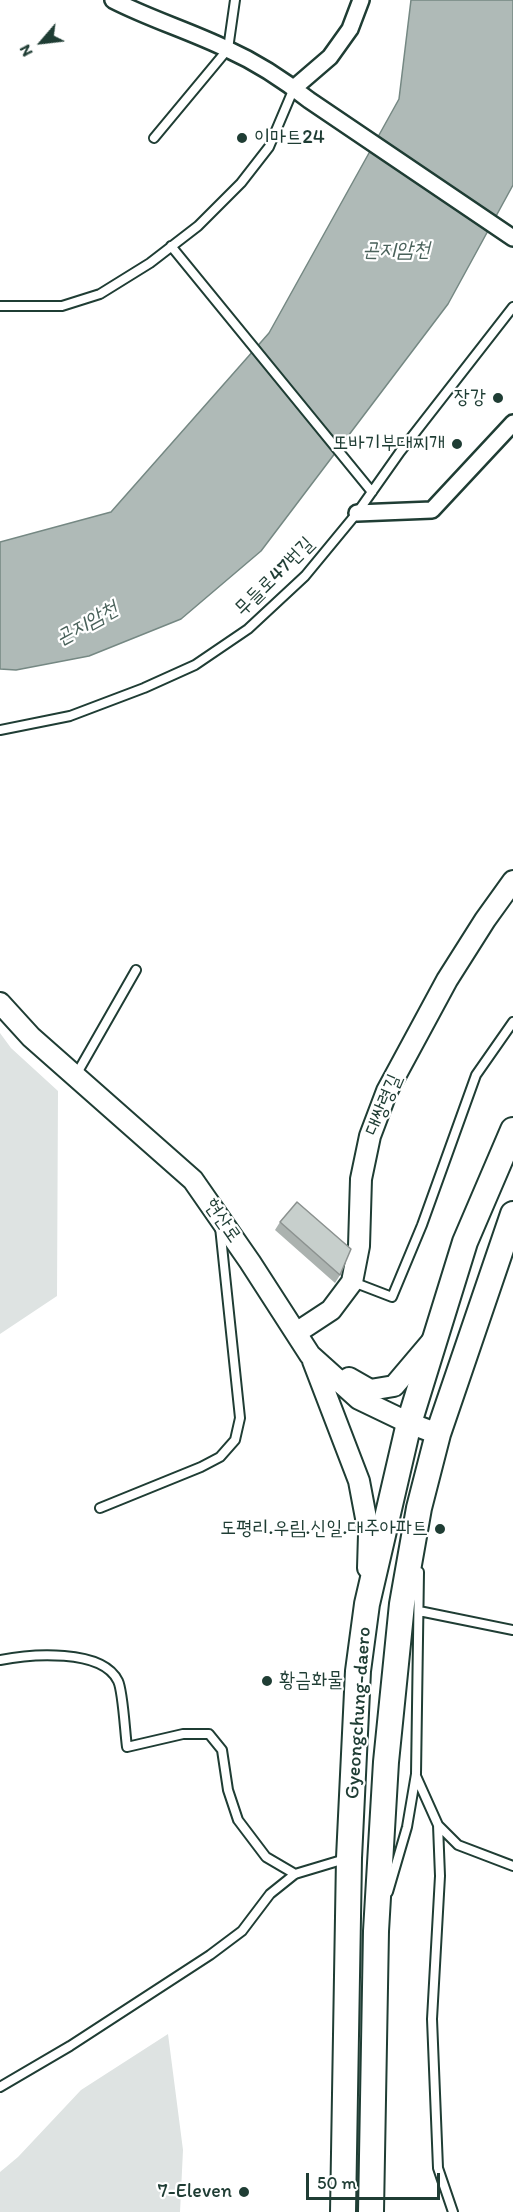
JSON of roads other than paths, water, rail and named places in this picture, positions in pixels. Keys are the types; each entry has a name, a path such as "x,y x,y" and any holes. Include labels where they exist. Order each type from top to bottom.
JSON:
{"main road":[{"name":"Gyeongchung-daero","path":"343,2212 349,1858 357,1671 367,1604 409,1423 465,1242 513,1130"},
{"name":"Gyeongchung-daero","path":"371,2212 376,1931 386,1762 401,1615 419,1508 438,1434 508,1246 513,1215"}],"street":[{"path":"113,0 228,49 294,88 513,238"},
{"path":"294,88 330,57 350,29 361,0"},
{"path":"357,513 432,510 513,423"},
{"name":"대쌍령길","path":"296,1333 331,1310 352,1282 359,1246 361,1179 370,1136 383,1102 447,980 513,881"},
{"name":"현산로","path":"0,1003 31,1037 193,1180 218,1214 310,1355 359,1399 438,1434"},
{"path":"310,1355 370,1390 394,1386 436,1336"},
{"path":"310,1355 359,1481 369,1534 367,1604"}],"lane":[{"path":"154,138 228,49 235,0"},
{"path":"0,306 62,306 100,294 150,263 198,226 241,183 269,147 294,88"},
{"path":"171,246 372,492"},
{"name":"무들로47번길","path":"0,730 70,716 144,688 195,665 248,629 305,576 357,513 513,307"},
{"path":"75,1076 136,970"},
{"path":"352,1282 392,1297 422,1225 476,1075 513,1022"},
{"path":"100,1508 201,1467 220,1457 235,1440 240,1418 218,1214"},
{"path":"376,1931 407,1827 416,1774 419,1508"},
{"path":"418,1611 513,1629"},
{"path":"0,1660 25,1655 82,1658 107,1668 119,1682 127,1747 183,1734 209,1734 222,1750 228,1790 238,1820 266,1857 295,1875"},
{"path":"416,1774 438,1825 440,1876 432,2019 438,2168 453,2212"},
{"path":"438,1825 458,1845 513,1866"},
{"path":"0,2087 70,2046 210,1955 242,1931 270,1894 295,1875 349,1858"}],"water":[{"name":"곤지암천","path":"411,0 513,0 513,185 448,304 261,551 181,619 89,656 16,670 0,669 0,542 111,512 269,333 399,99"}],"place":[{"name":"이마트24","path":"242,138"},
{"name":"장강","path":"498,398"},
{"name":"또바기부대찌개","path":"457,444"},
{"name":"도평리.우림.신일.대주아파트","path":"440,1529"},
{"name":"황금화물","path":"267,1681"},
{"name":"7-Eleven","path":"244,2192"}]}
